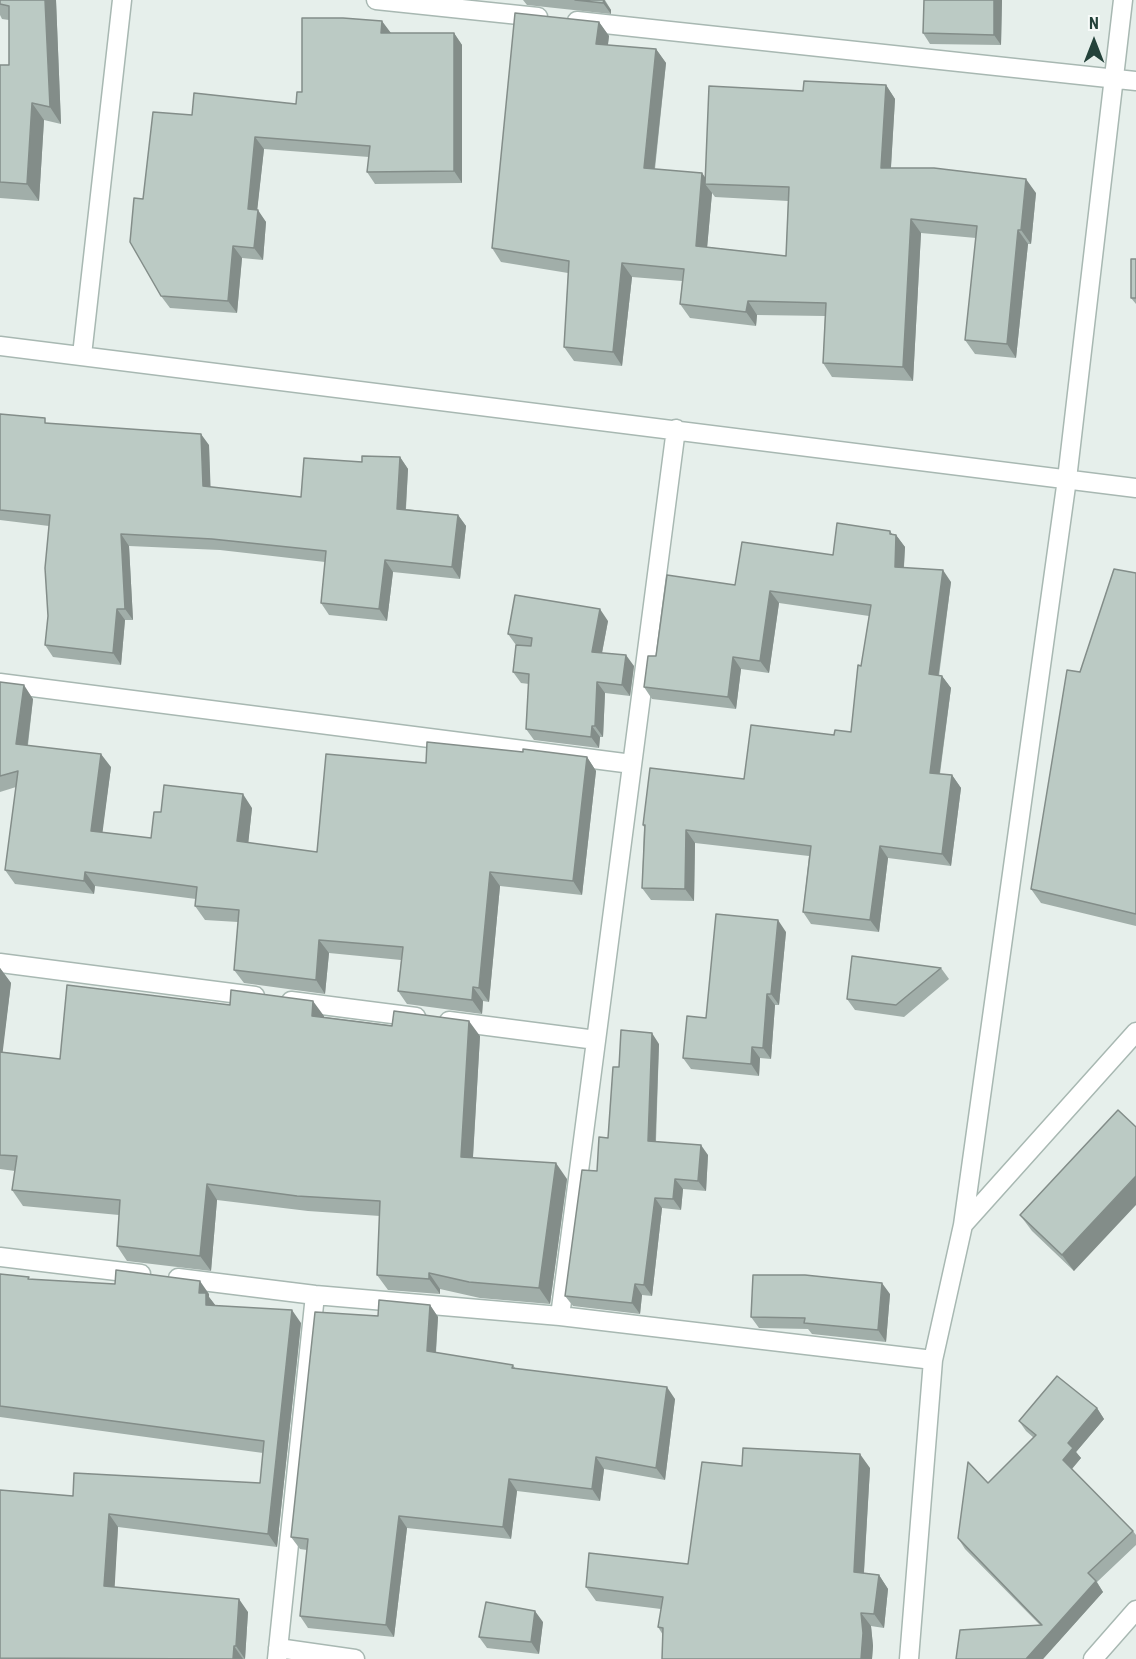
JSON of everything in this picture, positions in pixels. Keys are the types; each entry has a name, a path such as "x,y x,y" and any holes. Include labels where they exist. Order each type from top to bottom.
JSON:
{"street":[{"path":"82,355 122,0"},
{"path":"376,0 1136,81"},
{"path":"909,1659 933,1360 963,1225 1066,479 1123,0"},
{"path":"0,346 1136,488"},
{"path":"560,1316 676,429"},
{"path":"0,683 632,764"},
{"path":"0,963 596,1040"},
{"path":"963,1225 1136,1032"},
{"path":"0,1257 315,1295 560,1316 933,1360"},
{"path":"315,1295 277,1654 355,1659"},
{"path":"1093,1659 1136,1610"}],"building":[{"path":"0,0 45,0 50,107 32,103 27,184 0,182 0,65 9,65 9,6 0,4"},
{"path":"575,0 604,0 603,3"},
{"path":"924,0 994,0 994,35 923,33"},
{"path":"515,13 599,22 596,44 656,49 644,168 702,173 696,246 786,256 789,187 705,184 709,86 803,91 804,81 886,85 881,168 934,168 1026,179 1021,230 1018,230 1007,344 965,340 977,226 911,219 903,367 823,363 826,303 748,301 746,312 680,304 684,269 622,263 613,352 564,347 569,261 492,248"},
{"path":"302,18 382,21 381,33 454,33 454,171 367,172 370,146 255,137 248,209 258,210 254,248 233,246 228,301 161,296 130,242 134,198 143,199 153,112 192,115 194,93 296,104 297,92 302,92"},
{"path":"1131,259 1136,259 1136,298 1131,298"},
{"path":"0,414 45,418 45,423 201,434 203,486 301,497 304,458 362,462 362,456 400,457 397,509 458,515 452,567 385,560 379,609 321,603 326,551 212,539 121,534 125,609 117,609 113,653 45,645 48,616 45,568 50,515 0,510"},
{"path":"837,523 890,531 890,534 896,535 895,567 943,570 929,674 942,676 930,773 952,775 942,854 880,846 870,920 803,912 811,846 686,830 685,889 642,888 645,825 643,825 650,768 744,779 751,725 834,735 835,730 851,732 858,665 861,666 871,605 770,591 760,661 733,657 728,697 644,687 648,656 656,656 667,575 735,585 742,542 833,555"},
{"path":"1114,569 1136,573 1136,914 1031,889 1067,670 1080,672"},
{"path":"515,595 600,609 592,652 626,655 622,685 597,682 595,726 592,726 591,737 526,729 529,674 513,672 516,645 531,646 532,638 508,634"},
{"path":"0,682 24,685 16,744 101,754 91,831 151,838 154,812 161,812 164,785 243,794 237,841 317,852 326,754 426,763 427,742 523,752 523,749 587,757 573,881 490,872 479,988 473,987 472,1000 398,991 403,947 319,940 316,980 234,970 239,910 195,906 197,887 85,872 84,881 5,870 18,771 0,776"},
{"path":"716,914 778,920 771,994 767,994 763,1048 752,1047 751,1064 683,1058 687,1016 706,1018"},
{"path":"852,956 941,968 896,1005 847,999"},
{"path":"67,985 230,1005 231,990 313,1001 312,1016 392,1026 394,1011 469,1021 461,1157 556,1163 539,1288 469,1282 429,1273 429,1279 377,1275 380,1201 297,1196 207,1184 200,1256 117,1246 120,1200 12,1190 17,1156 0,1155 0,1052 60,1059"},
{"path":"621,1030 652,1033 648,1141 701,1145 698,1181 675,1179 673,1199 655,1198 644,1285 635,1284 632,1303 565,1296 582,1170 597,1171 599,1137 608,1138 613,1067 619,1067"},
{"path":"1118,1110 1136,1127 1136,1176 1062,1255 1020,1215"},
{"path":"116,1270 200,1281 199,1293 206,1293 206,1305 292,1310 268,1534 109,1514 104,1586 239,1599 233,1659 0,1658 0,1490 73,1496 74,1473 260,1483 264,1441 0,1406 0,1274 29,1277 28,1279 115,1284"},
{"path":"753,1275 805,1275 882,1283 878,1330 804,1323 805,1318 751,1317"},
{"path":"379,1300 430,1305 427,1351 513,1365 512,1368 667,1387 656,1468 596,1457 592,1489 509,1479 503,1527 399,1516 386,1625 300,1616 308,1539 291,1537 315,1312 378,1316"},
{"path":"1057,1376 1097,1408 1068,1443 1073,1448 1063,1460 1133,1531 1088,1573 1096,1581 1026,1659 956,1659 960,1630 1042,1625 958,1538 968,1462 988,1483 1036,1435 1019,1421"},
{"path":"743,1448 860,1454 854,1572 879,1575 874,1614 861,1613 863,1633 861,1659 662,1659 663,1628 658,1627 663,1597 586,1587 589,1553 688,1564 702,1462 742,1466"},
{"path":"486,1602 535,1611 531,1642 479,1637"}]}
